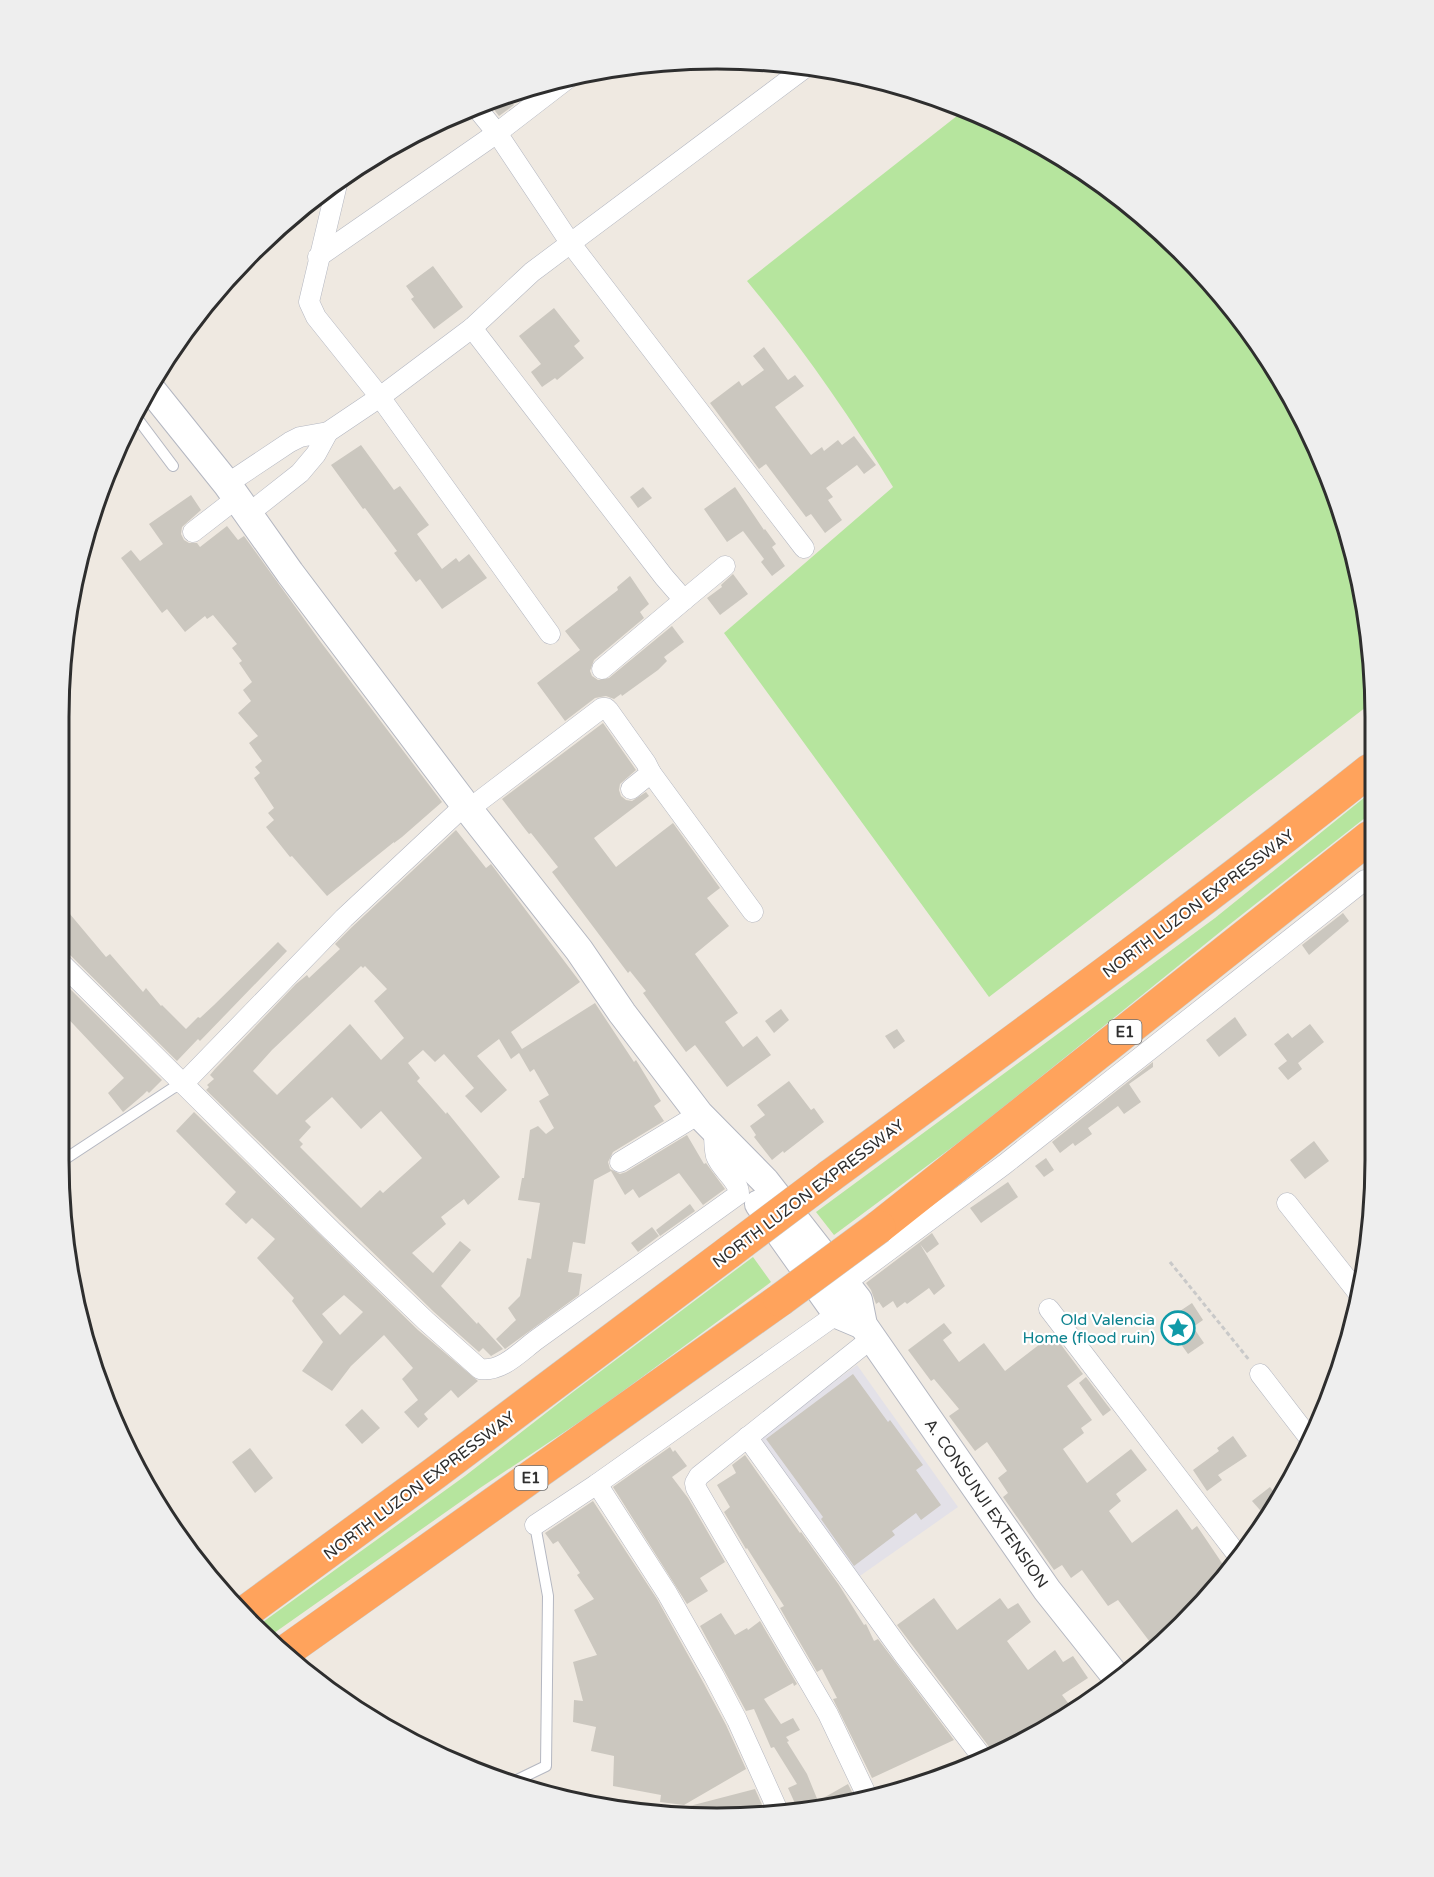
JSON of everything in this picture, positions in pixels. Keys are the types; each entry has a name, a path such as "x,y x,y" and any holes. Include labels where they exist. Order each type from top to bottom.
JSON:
{"highway":[{"name":"NORTH LUZON EXPRESSWAY","path":"250,1609 426,1480 830,1176 1061,1007 1365,774"},
{"name":"E1","path":"291,1648 879,1227 1365,841"}],"main road":[{"path":"155,395 237,499 284,577 579,950 622,1013 707,1122 765,1181 858,1300 858,1325"},
{"name":"A. CONSUNJI EXTENSION","path":"707,1122 740,1180 858,1325 1047,1590 1113,1673"}],"street":[{"path":"194,532 237,499 290,442 300,437 328,432 380,397 472,328 532,272 796,74"},
{"path":"318,257 497,133 553,90"},
{"path":"481,113 497,133 571,244 804,548"},
{"path":"334,195 309,302 316,317 380,397 550,634"},
{"path":"472,328 684,600"},
{"path":"237,499 300,473 316,454 328,432"},
{"path":"602,669 726,566"},
{"path":"183,1084 344,918 467,807 602,708 609,711 651,773 753,912"},
{"path":"631,789 651,773"},
{"path":"845,1283 1005,1164 1365,880"},
{"path":"69,971 418,1313 476,1367 484,1370 505,1364 739,1194 739,1188 722,1167 716,1154 707,1122 620,1162"},
{"path":"1287,1203 1353,1286"},
{"path":"1049,1308 1234,1550"},
{"path":"858,1325 747,1437 699,1476 695,1483 828,1714 865,1791"},
{"path":"535,1525 597,1484 858,1325"},
{"path":"1260,1374 1305,1432"},
{"path":"747,1437 904,1655 979,1753"},
{"path":"597,1484 667,1593 714,1676 737,1720 774,1805"}],"lane":[{"path":"140,422 173,466"},
{"path":"69,1156 173,1088 183,1084"},
{"path":"522,1778 546,1766 548,1596 535,1525"}],"path":[{"path":"1170,1262 1260,1374"}],"shaded area":[{"path":"857,1365 958,1507 857,1578 754,1440"}],"green space":[{"path":"958,115 965,118 1004,136 1077,178 1144,230 1175,259 1204,290 1256,357 1298,430 1331,509 1353,591 1364,675 1365,708 989,997 724,633 893,487 824,381 747,281"},
{"path":"1365,797 1365,818 974,1131 834,1235 816,1212 1215,918"},
{"path":"753,1257 771,1282 596,1411 480,1488 275,1633 263,1622 465,1476"}],"building":[{"path":"512,102 514,105 499,116 493,109"},
{"path":"433,266 463,307 434,329 411,299 414,297 406,286"},
{"path":"554,308 580,341 574,346 584,358 557,380 555,378 542,387 531,372 541,364 519,336"},
{"path":"764,347 788,380 795,375 804,386 775,407 811,455 822,447 824,451 838,440 842,445 854,436 876,465 864,474 857,465 826,488 833,497 828,500 842,520 825,533 811,514 806,517 766,464 759,469 710,403 739,381 742,386 764,370 753,356"},
{"path":"361,445 394,490 400,486 429,525 417,534 442,569 456,558 459,562 469,554 487,578 442,609 420,579 416,582 394,553 397,551 331,465"},
{"path":"643,487 652,498 638,508 630,497"},
{"path":"735,487 776,544 772,547 785,566 772,576 761,562 764,559 743,531 727,542 704,509"},
{"path":"191,495 201,510 182,527 181,534 184,540 197,543 200,547 227,526 238,540 244,536 442,802 327,896 292,856 290,857 266,827 274,820 268,813 274,808 254,778 260,773 255,767 262,761 249,743 258,736 238,713 251,701 243,690 252,682 239,663 242,661 232,648 237,644 213,615 207,619 205,616 185,632 167,609 162,613 121,558 131,550 140,561 163,544 149,524"},
{"path":"733,574 748,594 720,615 707,598 722,587 721,585"},
{"path":"630,576 649,604 640,612 644,618 594,660 590,671 592,676 598,680 609,678 672,626 684,642 664,657 667,661 658,670 622,696 621,694 614,699 606,696 595,698 565,721 537,683 580,650 565,631 618,590 617,587"},
{"path":"603,723 636,770 620,784 621,796 632,801 646,792 649,796 594,838 616,867 673,823 720,888 707,898 729,926 695,954 738,1013 725,1022 743,1047 757,1036 771,1055 727,1087 695,1045 686,1052 643,993 646,991 630,971 628,973 552,872 558,867 502,799"},
{"path":"456,830 486,868 491,864 580,982 511,1032 522,1049 595,1003 634,1062 636,1060 661,1101 654,1106 664,1121 613,1152 608,1162 610,1169 620,1174 626,1172 687,1135 704,1164 706,1163 725,1189 703,1205 679,1173 639,1198 633,1189 625,1195 611,1171 594,1180 585,1244 573,1242 568,1272 582,1274 579,1295 505,1349 496,1339 516,1320 508,1308 520,1296 527,1258 531,1259 540,1203 518,1200 522,1178 524,1178 530,1130 538,1126 546,1134 554,1128 539,1101 549,1095 534,1069 530,1072 519,1053 511,1059 499,1039 477,1056 507,1090 481,1113 465,1096 474,1088 444,1054 435,1062 423,1050 408,1063 420,1078 417,1081 446,1114 447,1112 500,1177 468,1205 464,1199 441,1217 446,1224 412,1253 433,1273 460,1241 471,1250 441,1286 503,1349 491,1356 483,1348 479,1352 434,1312 206,1090 209,1087 207,1085 214,1079 210,1075 215,1069 296,984 307,975 309,978 340,949 335,944","holes":["361,966 363,968 365,966 387,989 374,1001 404,1038 381,1060 350,1024 277,1095 253,1071 272,1050","332,1097 361,1129 381,1111 422,1158 383,1193 380,1190 361,1208 300,1147 303,1144 299,1140 311,1127 305,1121"]},
{"path":"69,913 106,957 110,954 143,992 146,988 161,1006 186,1029 214,1005 278,942 287,951 200,1041 198,1039 177,1061 69,954"},
{"path":"1343,913 1349,921 1309,955 1302,945"},
{"path":"69,988 162,1080 149,1093 147,1091 123,1112 108,1093 124,1078 69,1020"},
{"path":"781,1009 789,1020 774,1033 765,1021"},
{"path":"1235,1017 1247,1035 1219,1057 1206,1040"},
{"path":"1310,1024 1324,1042 1298,1063 1302,1069 1288,1080 1278,1068 1287,1061 1274,1044 1288,1033 1292,1038"},
{"path":"897,1029 905,1041 894,1049 885,1036"},
{"path":"1153,1062 1153,1067 1129,1084 1141,1102 1124,1114 1118,1106 1088,1128 1092,1134 1075,1146 1073,1143 1060,1153 1052,1142"},
{"path":"789,1081 811,1110 814,1108 824,1122 772,1160 754,1137 756,1135 750,1126 765,1115 757,1105"},
{"path":"194,1112 418,1330 478,1381 458,1398 451,1390 424,1414 428,1419 418,1428 404,1412 418,1400 402,1379 413,1368 384,1335 351,1366 332,1391 302,1371 323,1342 292,1301 294,1298 257,1258 275,1239 252,1218 246,1224 225,1204 236,1192 176,1131","holes":["344,1295 363,1312 340,1335 322,1314"]},
{"path":"1314,1141 1329,1161 1305,1179 1290,1160"},
{"path":"1046,1158 1054,1170 1044,1177 1035,1166"},
{"path":"1008,1182 1018,1197 981,1223 970,1208"},
{"path":"690,1204 695,1211 660,1236 656,1230"},
{"path":"652,1227 659,1236 638,1252 631,1243"},
{"path":"932,1233 939,1244 927,1253 920,1244 945,1286 934,1295 929,1288 907,1304 905,1302 897,1308 893,1301 883,1308 879,1302 876,1304 866,1283"},
{"path":"1192,1303 1203,1320 1193,1327 1204,1343 1188,1354 1178,1340 1184,1336 1171,1317"},
{"path":"944,1323 952,1333 943,1340 959,1362 984,1343 1005,1371 1053,1334 1083,1374 1067,1386 1092,1420 1081,1428 1084,1433 1063,1449 1087,1483 1131,1449 1147,1470 1116,1494 1121,1501 1109,1511 1132,1543 1177,1509 1192,1530 1197,1526 1223,1564 1175,1618 1150,1642 1118,1600 1108,1606 1082,1570 1071,1578 1062,1565 1054,1570 1003,1497 1008,1493 998,1478 1007,1471 987,1442 975,1451 949,1416 959,1409 934,1379 931,1381 908,1350"},
{"path":"853,1374 923,1465 916,1470 941,1505 921,1520 916,1513 892,1531 895,1535 854,1566 821,1519 823,1517 766,1439"},
{"path":"1086,1377 1111,1410 1103,1416 1079,1383"},
{"path":"362,1409 380,1428 362,1444 345,1425"},
{"path":"1233,1436 1247,1456 1218,1475 1222,1480 1207,1491 1193,1470 1219,1451 1217,1448"},
{"path":"670,1447 687,1466 672,1477 688,1498 725,1562 700,1578 708,1591 687,1604 613,1487"},
{"path":"250,1448 273,1478 255,1493 232,1462"},
{"path":"745,1455 839,1585 864,1625 866,1624 874,1641 878,1639 954,1740 872,1778 833,1699 837,1698 822,1669 817,1672 780,1608 784,1606 724,1512 730,1507 717,1485 736,1473 732,1465"},
{"path":"1270,1487 1273,1491 1261,1511 1252,1501"},
{"path":"593,1501 657,1599 726,1725 746,1769 684,1805 660,1802 661,1795 613,1786 614,1756 591,1751 596,1727 573,1722 574,1700 583,1701 573,1662 597,1655 574,1610 594,1599 577,1575 580,1573 558,1541 553,1544 545,1533"},
{"path":"934,1598 957,1630 1000,1598 1008,1609 1018,1603 1031,1622 1007,1641 1028,1670 1055,1650 1063,1662 1073,1656 1088,1678 1062,1695 1069,1704 990,1748 897,1625"},
{"path":"721,1613 735,1635 747,1628 748,1630 760,1621 797,1684 794,1686 793,1683 764,1699 781,1724 793,1718 800,1730 786,1737 789,1741 787,1742 807,1774 817,1800 795,1803 788,1788 797,1784 774,1747 771,1748 754,1709 746,1711 700,1626"},
{"path":"848,1784 853,1794 821,1799"},
{"path":"755,1789 763,1807 717,1808 685,1807"}],"place":[{"name":"Old Valencia Home (flood ruin)","path":"1178,1328"}]}
